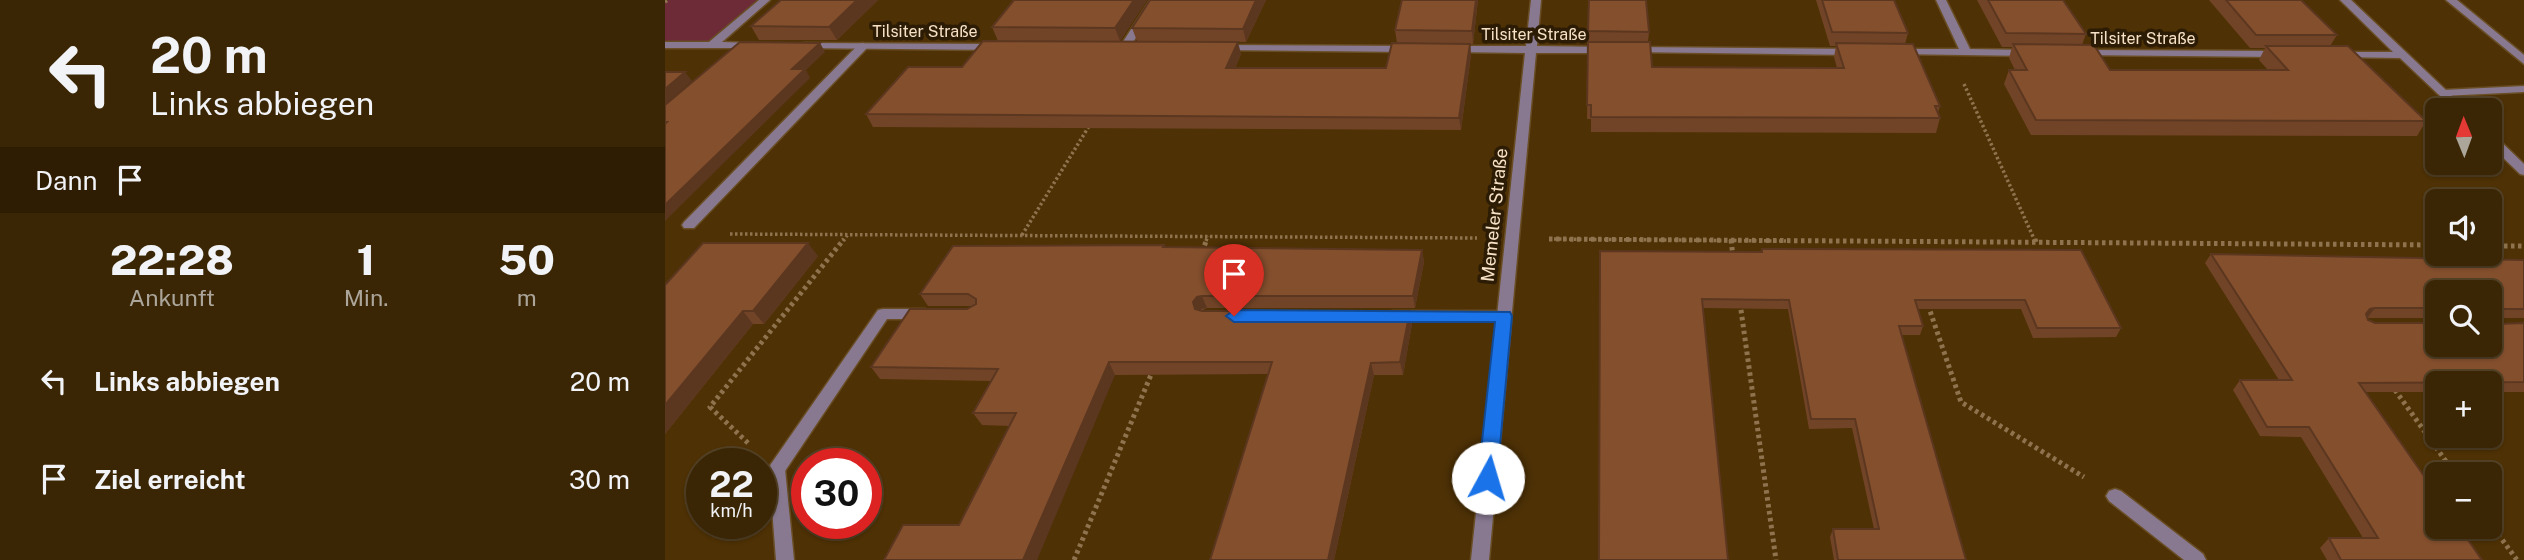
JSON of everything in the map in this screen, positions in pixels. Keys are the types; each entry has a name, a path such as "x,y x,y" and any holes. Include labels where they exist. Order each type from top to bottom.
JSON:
{"street":[{"path":"711,46 765,0"},
{"path":"1124,48 1155,0"},
{"name":"Memeler Straße","path":"1479,560 1536,0"},
{"path":"1941,0 1965,52"},
{"path":"2345,0 2448,98"},
{"path":"2451,0 2524,61"},
{"path":"665,46 711,46 737,50 768,46"},
{"name":"Tilsiter Straße","path":"796,46 1014,47"},
{"path":"689,225 863,46"},
{"path":"1111,48 1137,48"},
{"path":"1205,48 1421,49"},
{"name":"Tilsiter Straße","path":"1435,49 1613,50"},
{"path":"1627,50 1865,52"},
{"path":"1893,52 2047,53"},
{"name":"Tilsiter Straße","path":"2075,53 2293,55"},
{"path":"2334,55 2402,55"},
{"path":"2443,93 2524,89"},
{"path":"2503,151 2524,171"},
{"path":"785,560 777,469 883,314 936,314"},
{"path":"1382,316 1504,316"},
{"path":"2115,496 2197,560"}],"path":[{"path":"1949,52 2036,242"},
{"path":"1021,236 1094,118"},
{"path":"729,234 2425,246"},
{"path":"754,448 709,407 848,234"},
{"path":"1198,261 1208,236"},
{"path":"1731,240 1735,267"},
{"path":"1906,242 1910,254"},
{"path":"2290,244 2298,255"},
{"path":"2502,246 2524,246"},
{"path":"1738,293 1776,560"},
{"path":"1927,303 1961,402 2115,496"},
{"path":"1074,560 1157,361"},
{"path":"2392,387 2446,462"},
{"path":"2502,539 2517,560"}],"shaded area":[{"path":"765,0 711,46 665,45 665,2"}],"building":[{"path":"781,0 857,0 829,27 751,26"},
{"path":"1014,0 1134,0 1115,28 992,27"},
{"path":"1150,0 1256,0 1243,29 1132,28"},
{"path":"1402,0 1476,0 1472,31 1395,30"},
{"path":"1589,0 1646,0 1649,32 1588,31"},
{"path":"1822,0 1894,0 1908,33 1832,32"},
{"path":"1988,0 2063,0 2086,34 2006,33"},
{"path":"2226,0 2301,0 2337,35 2256,35"},
{"path":"983,41 1238,42 1226,68 1386,68 1392,43 1470,44 1459,118 866,114 908,67 962,67"},
{"path":"740,42 820,43 792,69 805,69 665,205 665,105"},
{"path":"1588,42 1650,42 1652,67 1844,68 1836,43 1913,44 1940,106 1935,106 1940,118 1591,117 1591,105 1587,105"},
{"path":"2013,44 2094,45 2110,70 2288,70 2266,46 2348,46 2425,121 2036,120 2009,70 2027,70"},
{"path":"665,72 685,72 665,89"},
{"path":"703,243 808,243 753,311 743,311 665,405 665,285"},
{"path":"1164,245 1163,247 1422,250 1413,296 1202,296 1193,302 1195,309 1202,311 1410,311 1400,362 1371,363 1328,560 1210,560 1272,362 1109,362 1023,560 884,560 903,525 959,525 1016,413 973,413 998,369 871,367 910,309 967,309 976,304 976,299 968,294 920,294 953,246"},
{"path":"1762,249 2081,250 2121,328 2037,328 2025,300 1915,300 1923,326 1899,326 1966,560 1838,560 1833,529 1879,529 1855,419 1811,419 1789,300 1702,299 1728,560 1599,560 1600,251 1762,252"},
{"path":"2211,254 2425,258 2425,266 2502,266 2502,260 2524,260 2524,309 2502,309 2502,280 2425,280 2425,308 2375,308 2366,314 2368,320 2375,323 2425,323 2425,357 2502,357 2502,324 2524,323 2524,382 2502,382 2502,371 2425,371 2425,383 2359,383 2425,477 2425,539 2467,539 2482,560 2341,560 2329,538 2378,538 2309,427 2267,427 2240,380 2292,380"}],"route":[{"path":"1234,316 1504,316 1488,478"}]}
